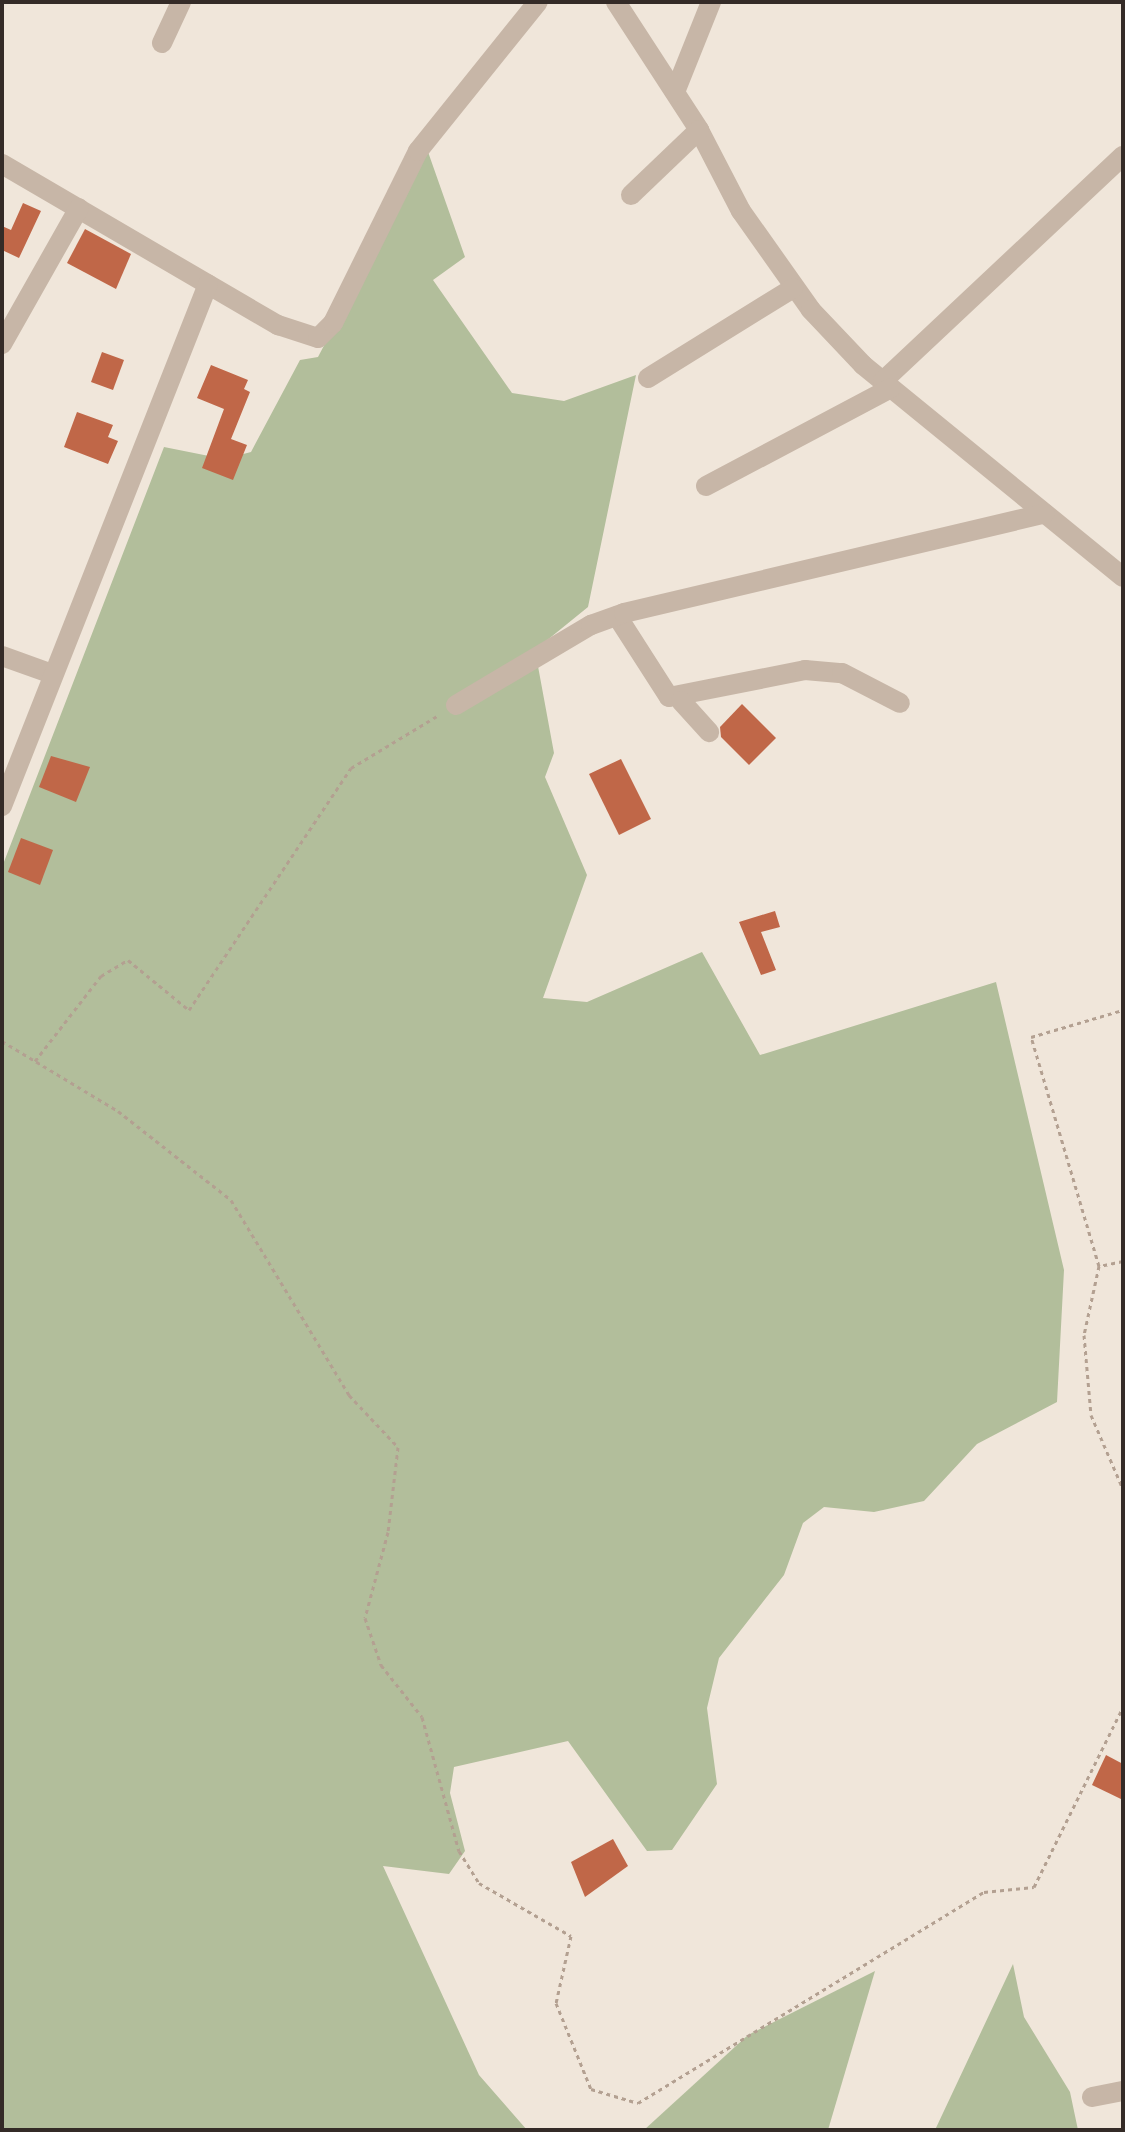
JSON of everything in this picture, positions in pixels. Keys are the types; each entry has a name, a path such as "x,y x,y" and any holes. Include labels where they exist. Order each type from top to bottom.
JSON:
{"street":[{"path":"162,43 181,2"},
{"path":"2,164 278,325 318,338 326,332 418,151 538,2"},
{"path":"616,2 699,130 793,288 887,385 1123,577"},
{"path":"675,92 711,2"},
{"path":"631,195 699,130"},
{"path":"706,486 887,385 1123,156"},
{"path":"2,344 79,208"},
{"path":"2,806 208,284"},
{"path":"648,378 793,288"},
{"path":"456,705 617,616 1044,514"},
{"path":"617,616 669,697 681,701 709,732"},
{"path":"2,656 52,674"},
{"path":"681,701 805,670 842,673 900,703"},
{"path":"1092,2097 1123,2091"}],"path":[{"path":"35,1061 101,976 128,960 189,1010 351,768 456,705"},
{"path":"1123,1010 1031,1037 1099,1266 1084,1335 1091,1415 1123,1489"},
{"path":"2,1041 118,1111 231,1200 349,1395 398,1447 388,1532 365,1618 381,1665 422,1717 459,1851 479,1883 571,1936 556,2003 591,2089 638,2103 984,1892 1034,1887 1123,1707"},
{"path":"1099,1266 1123,1261"}],"green space":[{"path":"427,149 465,257 433,280 512,393 564,401 636,375 588,607 535,650 554,753 545,777 587,875 543,998 587,1002 702,952 760,1055 996,982 1064,1270 1057,1402 977,1444 924,1501 874,1512 824,1507 803,1523 784,1575 719,1658 707,1708 717,1784 672,1850 647,1851 568,1741 454,1767 450,1793 465,1851 449,1874 383,1866 479,2075 527,2130 2,2130 2,867 164,447 224,459 251,452 300,360 318,357"},
{"path":"1013,1964 1024,2017 1070,2092 1078,2130 935,2130"},
{"path":"875,1971 828,2130 644,2130 748,2035"}],"building":[{"path":"23,203 41,211 19,258 2,250 2,226 11,230"},
{"path":"85,229 131,254 116,289 67,263"},
{"path":"102,352 124,360 113,390 91,382"},
{"path":"211,365 248,380 244,389 250,392 231,439 247,445 233,480 202,468 224,409 197,398"},
{"path":"77,412 113,425 108,437 118,441 108,464 64,447"},
{"path":"742,704 776,738 749,765 721,737 720,727"},
{"path":"51,756 90,767 76,802 39,787"},
{"path":"621,759 651,819 619,835 589,774"},
{"path":"21,838 53,850 40,885 8,872"},
{"path":"775,911 780,927 761,932 776,970 761,975 739,922"},
{"path":"1106,1755 1123,1764 1123,1800 1092,1785"},
{"path":"613,1839 628,1866 585,1897 571,1862"}]}
